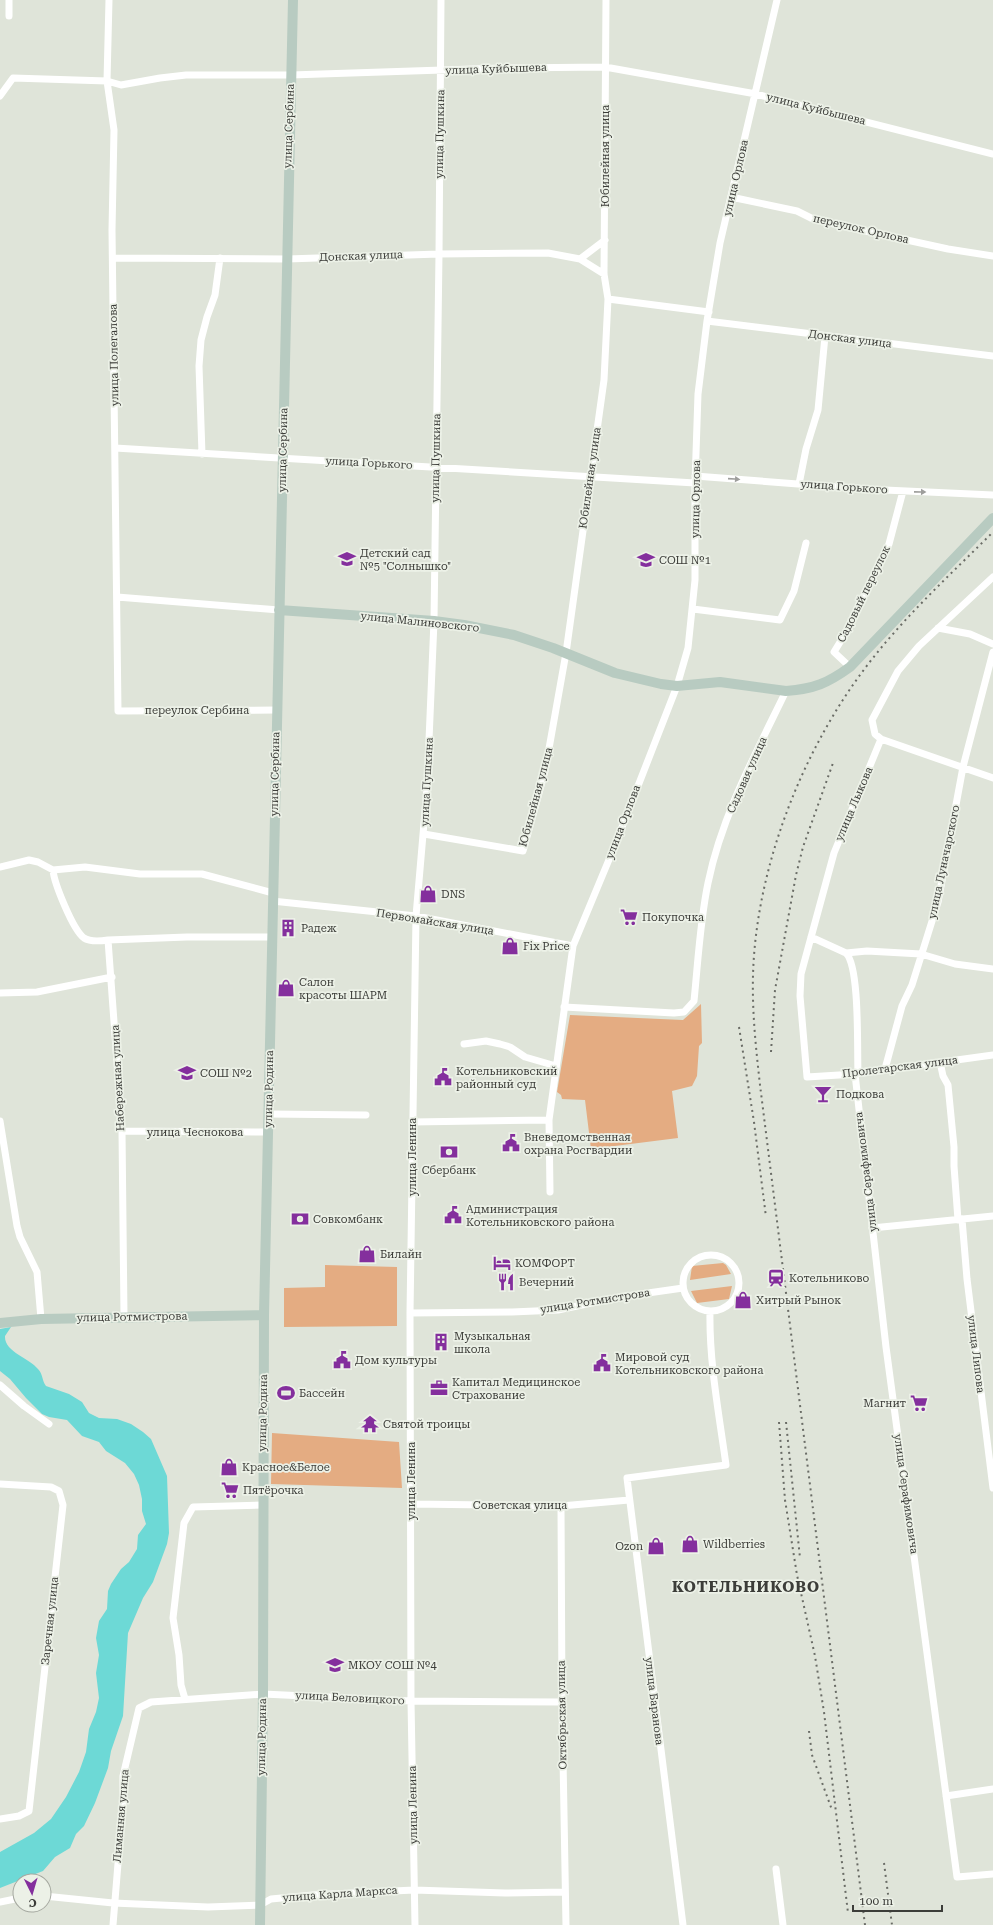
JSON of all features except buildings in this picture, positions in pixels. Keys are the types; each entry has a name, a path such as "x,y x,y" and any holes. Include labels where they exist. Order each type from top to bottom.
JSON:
{"street":[{"path":"9,0 9,16"},
{"name":"улица Полегалова","path":"109,0 107,81 114,130 113,258 118,711"},
{"name":"улица Сербина","path":"272,897 283,459 292,0"},
{"name":"улица Пушкина","path":"416,916 424,834 434,621 441,71 440,0"},
{"name":"Юбилейная улица","path":"424,834 523,851 545,771 566,654 604,380 608,299 604,274 606,0"},
{"name":"улица Орлова","path":"564,1007 573,946 613,850 684,667 693,609 695,580 695,480 698,394 709,312 720,243 777,0"},
{"name":"улица Куйбышева","path":"0,96 13,78 107,81 121,85 186,75 291,75 503,68 605,67 756,94 993,154"},
{"name":"переулок Орлова","path":"731,197 797,211 811,218 838,225 948,249 993,256"},
{"path":"580,259 605,240"},
{"name":"Донская улица","path":"113,258 286,259 439,254 548,253 580,259 604,274"},
{"path":"202,454 199,366 201,340 205,323 215,295 220,258"},
{"path":"608,299 709,312"},
{"name":"Донская улица","path":"708,321 993,356"},
{"path":"799,484 806,449 818,410 825,336"},
{"name":"улица Горького","path":"115,448 590,476 799,484 993,495"},
{"name":"Садовый переулок","path":"850,667 834,652 845,634 889,544 903,491"},
{"path":"786,691 818,686 830,681 850,667 993,518"},
{"path":"693,609 780,620 794,591 806,543"},
{"path":"993,577 919,646 898,671 872,720 875,734 882,739 993,778"},
{"name":"улица Малиновского","path":"117,597 434,621 489,629 514,635 616,673 661,684 677,686 720,682 786,691"},
{"path":"938,628 970,634 993,644"},
{"name":"улица Луначарского","path":"885,1069 902,1006 912,985 938,902 963,767 993,652"},
{"name":"Садовая улица","path":"564,1007 674,1013 684,1012 694,1001 708,883 722,834 738,791 786,691"},
{"name":"переулок Сербина","path":"118,711 276,710"},
{"name":"улица Лыкова","path":"807,1077 800,980 810,937 834,853 882,739"},
{"path":"0,867 29,860 38,862 53,870 53,877 64,904 81,934 88,940 187,937 271,937"},
{"name":"Первомайская улица","path":"53,870 84,867 140,874 202,874 272,897 416,916 573,946"},
{"name":"улица Родина","path":"260,1925 263,1694 262,1505 264,1315 272,897"},
{"name":"улица Ленина","path":"414,1925 411,1701 412,1504 410,1313 416,916"},
{"path":"810,937 846,953 867,951 921,954 955,964 993,969"},
{"name":"Набережная улица","path":"108,940 112,977 122,1131 124,1316"},
{"name":"улица Серафимовича","path":"846,953 852,964 857,1013 856,1073 886,1347 957,1878 993,1874"},
{"path":"0,993 37,992 112,977"},
{"path":"550,1192 549,1120 564,1007"},
{"path":"464,1044 486,1041 500,1044 510,1047 525,1057 556,1066"},
{"name":"Пролетарская улица","path":"807,1077 856,1073 993,1055"},
{"name":"улица Липова","path":"940,1062 943,1076 948,1085 954,1147 954,1166 993,1488"},
{"path":"268,1114 366,1115"},
{"path":"412,1122 549,1120"},
{"path":"0,1121 20,1237 37,1272 41,1319"},
{"name":"улица Чеснокова","path":"122,1131 268,1132"},
{"path":"872,1228 993,1216"},
{"path":"709,1254 728,1260 733,1265 738,1276 739,1283 733,1300 722,1308 710,1310 699,1308 691,1302 684,1288 683,1281 687,1268 697,1258 709,1254"},
{"name":"улица Ротмистрова","path":"410,1313 558,1310 620,1297 684,1288"},
{"name":"улица Баранова","path":"683,1925 627,1478 726,1465 714,1372 710,1332 710,1310"},
{"name":"улица Ротмистрова","path":"0,1323 41,1319 124,1316 264,1315"},
{"path":"0,1385 24,1406 49,1424"},
{"name":"Заречная улица","path":"0,1484 52,1487 59,1490 63,1505 29,1811 19,1816 0,1819"},
{"name":"Советская улица","path":"412,1504 561,1506 629,1500"},
{"path":"185,1699 181,1685 179,1656 173,1618 184,1523 187,1514 193,1507 262,1505"},
{"name":"Октябрьская улица","path":"561,1506 562,1702 566,1925"},
{"name":"улица Беловицкого","path":"139,1708 151,1702 263,1694 411,1701 562,1702"},
{"name":"Лиманная улица","path":"113,1925 113,1903 123,1802 123,1776 139,1708"},
{"path":"946,1796 993,1789"},
{"path":"776,1869 783,1925"},
{"name":"улица Карла Маркса","path":"52,1897 113,1903 208,1907 260,1905 271,1899 414,1890 505,1893 565,1892"},
{"path":"0,1902 12,1900"}],"shaded area":[{"path":"701,1004 702,1043 699,1046 697,1076 692,1086 672,1091 678,1138 591,1149 585,1100 562,1099 561,1095 557,1092 570,1015 683,1020"},
{"path":"723,1263 726,1265 731,1274 690,1280 692,1266"},
{"path":"325,1265 397,1267 397,1326 284,1327 284,1288 325,1287"},
{"path":"732,1286 729,1299 697,1303 691,1291"},
{"path":"272,1433 399,1442 402,1488 271,1484"}],"water":[{"path":"11,1327 5,1336 6,1342 13,1351 38,1369 46,1386 69,1394 82,1402 89,1413 99,1418 117,1419 131,1424 151,1439 167,1476 169,1533 167,1544 153,1582 143,1598 128,1633 123,1716 111,1751 108,1768 95,1803 84,1826 76,1834 70,1848 55,1857 43,1871 38,1873 12,1873 12,1883 0,1888 0,1852 34,1833 51,1819 66,1797 79,1772 86,1752 89,1729 96,1712 99,1698 96,1673 99,1655 96,1638 99,1621 107,1609 108,1591 111,1584 121,1569 129,1562 137,1549 138,1535 146,1524 142,1511 142,1499 139,1485 134,1474 125,1463 106,1451 99,1442 82,1436 67,1420 49,1417 42,1414 10,1379 0,1371 0,1329"}],"railway":[{"path":"865,1925 759,1071 753,1003 753,975 756,934 763,893 787,810 823,732 845,696 883,645 929,595 993,532"},
{"path":"771,1052 775,990 796,875 803,847 833,763"},
{"path":"739,1027 754,1122 766,1217"},
{"path":"779,1422 785,1500 797,1575 815,1656 824,1712 848,1913"},
{"path":"786,1422 800,1558"},
{"path":"809,1731 812,1755 832,1810"},
{"path":"884,1863 892,1925"}],"place":[{"name":"Детский сад №5 \"Солнышко\"","path":"347,559"},
{"name":"СОШ №1","path":"646,560"},
{"name":"DNS","path":"428,894"},
{"name":"Покупочка","path":"629,917"},
{"name":"Радеж","path":"288,928"},
{"name":"Fix Price","path":"510,946"},
{"name":"Салон красоты ШАРМ","path":"286,988"},
{"name":"СОШ №2","path":"187,1073"},
{"name":"Котельниковский районный суд","path":"443,1077"},
{"name":"Подкова","path":"823,1094"},
{"name":"Вневедомственная охрана Росгвардии","path":"511,1143"},
{"name":"Сбербанк","path":"449,1152"},
{"name":"Администрация Котельниковского района","path":"453,1215"},
{"name":"Совкомбанк","path":"300,1219"},
{"name":"Билайн","path":"367,1254"},
{"name":"КОМФОРТ","path":"502,1263"},
{"name":"Котельниково","path":"776,1278"},
{"name":"Вечерний","path":"506,1282"},
{"name":"Хитрый Рынок","path":"743,1300"},
{"name":"Музыкальная школа","path":"441,1342"},
{"name":"Дом культуры","path":"342,1360"},
{"name":"Мировой суд Котельниковского района","path":"602,1363"},
{"name":"Капитал Медицинское Страхование","path":"439,1388"},
{"name":"Бассейн","path":"286,1393"},
{"name":"Магнит","path":"919,1403"},
{"name":"Святой троицы","path":"370,1424"},
{"name":"Красное&Белое","path":"229,1467"},
{"name":"Пятёрочка","path":"230,1490"},
{"name":"Wildberries","path":"690,1544"},
{"name":"Ozon","path":"656,1546"},
{"name":"МКОУ СОШ №4","path":"335,1665"}],"district":[{"name":"КОТЕЛЬНИКОВО","path":"746,1587"}]}
